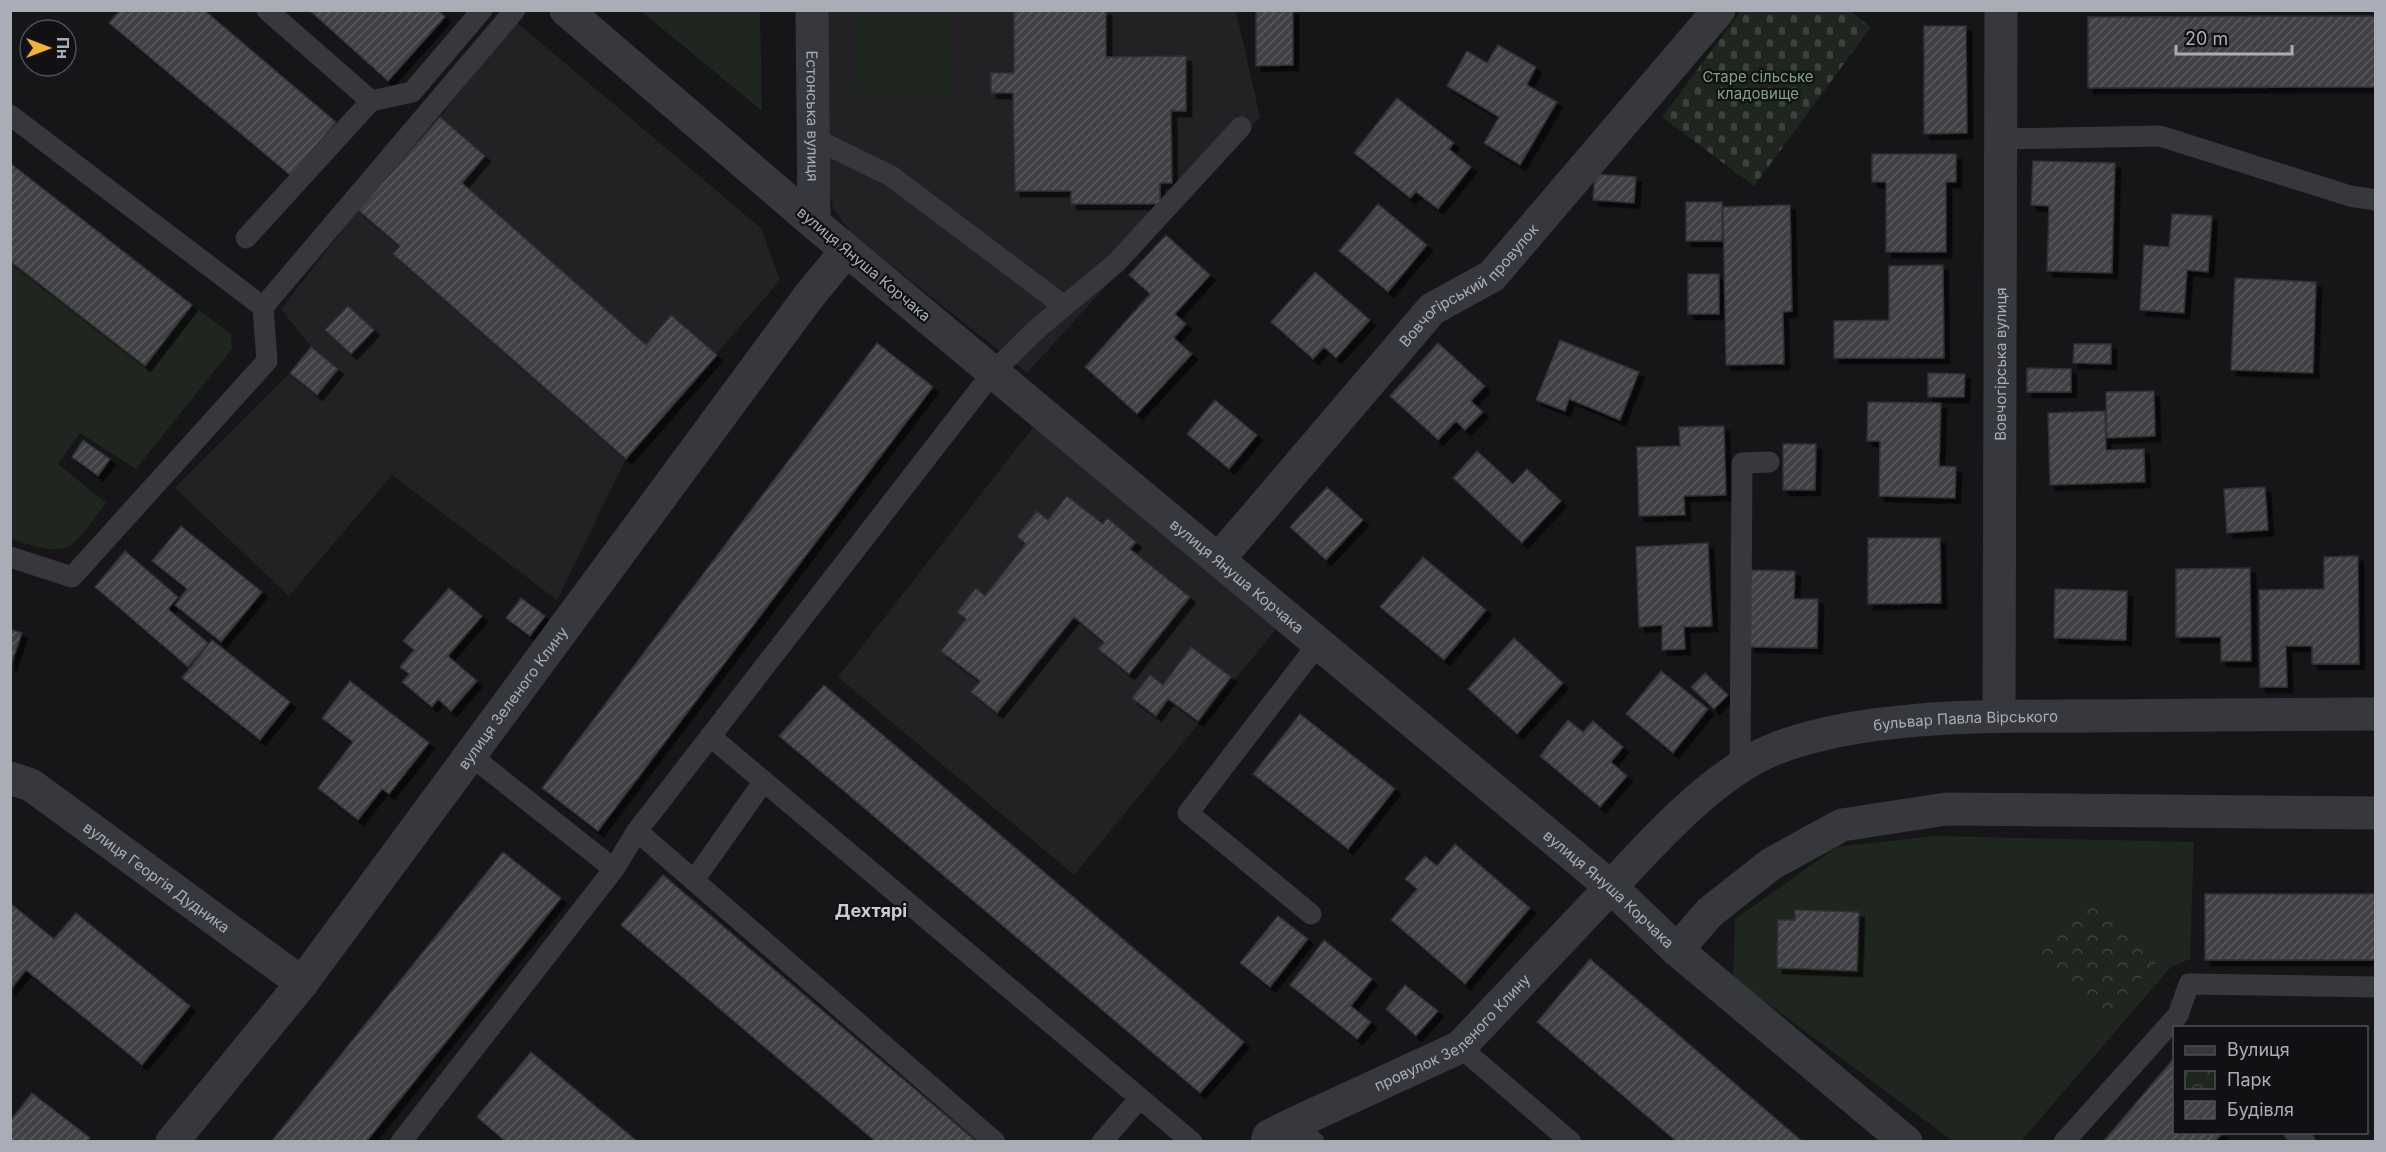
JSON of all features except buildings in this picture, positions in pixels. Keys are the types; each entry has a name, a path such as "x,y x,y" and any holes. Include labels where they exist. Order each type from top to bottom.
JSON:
{"street":[{"name":"вулиця Януша Корчака","path":"566,10 814,223 1611,887 1677,950 1906,1142"},
{"name":"Естонська вулиця","path":"812,10 814,223"},
{"name":"Вовчогірський провулок","path":"1218,560 1432,309 1492,276 1719,10"},
{"name":"Вовчогірська вулиця","path":"1999,716 2001,10"},
{"name":"вулиця Зеленого Клину","path":"172,1142 302,983 809,296 847,250"},
{"name":"бульвар Павла Вірського","path":"1611,887 1639,855 1696,802 1740,769 1772,750 1855,727 1999,716 2376,714"},
{"name":"вулиця Георгія Дудника","path":"10,778 31,785 302,983"},
{"path":"1677,950 1710,912 1771,864 1842,825 1946,809 2376,813"},
{"name":"провулок Зеленого Клину","path":"1280,1137 1460,1047 1611,887"}],"lane":[{"path":"267,10 371,101"},
{"path":"246,238 371,101 412,92 482,10"},
{"path":"10,557 72,577 267,361 263,307 515,10"},
{"path":"10,115 263,307"},
{"path":"401,1142 614,869 637,831 710,736 993,372 1014,350 1116,263 1241,128"},
{"path":"2000,139 2160,136 2350,196 2376,200"},
{"path":"813,138 891,176 1064,306"},
{"path":"1740,769 1742,463 1768,462"},
{"path":"1311,914 1188,813 1318,644"},
{"path":"710,736 1192,1142"},
{"path":"470,755 614,869"},
{"path":"694,880 764,781"},
{"path":"637,831 996,1142"},
{"path":"2064,1142 2171,1029 2189,984 2376,987"},
{"path":"1460,1047 1571,1142"},
{"path":"1102,1142 1139,1099"}],"shaded area":[{"path":"823,11 1236,11 1260,117 1027,373 852,234 833,208 825,163"},
{"path":"515,21 761,228 780,280 626,459 557,600 392,475 289,596 175,488 290,373 311,347 281,309 358,210 440,117"},
{"path":"1039,420 1283,621 1074,875 838,677"}],"green space":[{"path":"641,11 760,11 762,110 761,110"},
{"path":"857,11 949,11 950,102 856,92"},
{"name":"Старе сільське кладовище","path":"1741,11 1850,11 1871,27 1754,186 1662,117"},
{"path":"10,261 145,366 192,305 231,334 232,349 136,469 80,433 58,464 106,503 76,541 68,547 58,549 47,549 11,539"},
{"path":"1934,836 2194,842 2190,959 2171,967 2021,1141 1953,1141 1733,978 1735,919 1837,847"},
{"path":"2090,898 2157,962 2104,1019 2036,954"}],"district":[{"name":"Дехтярі","path":"871,910"}]}
